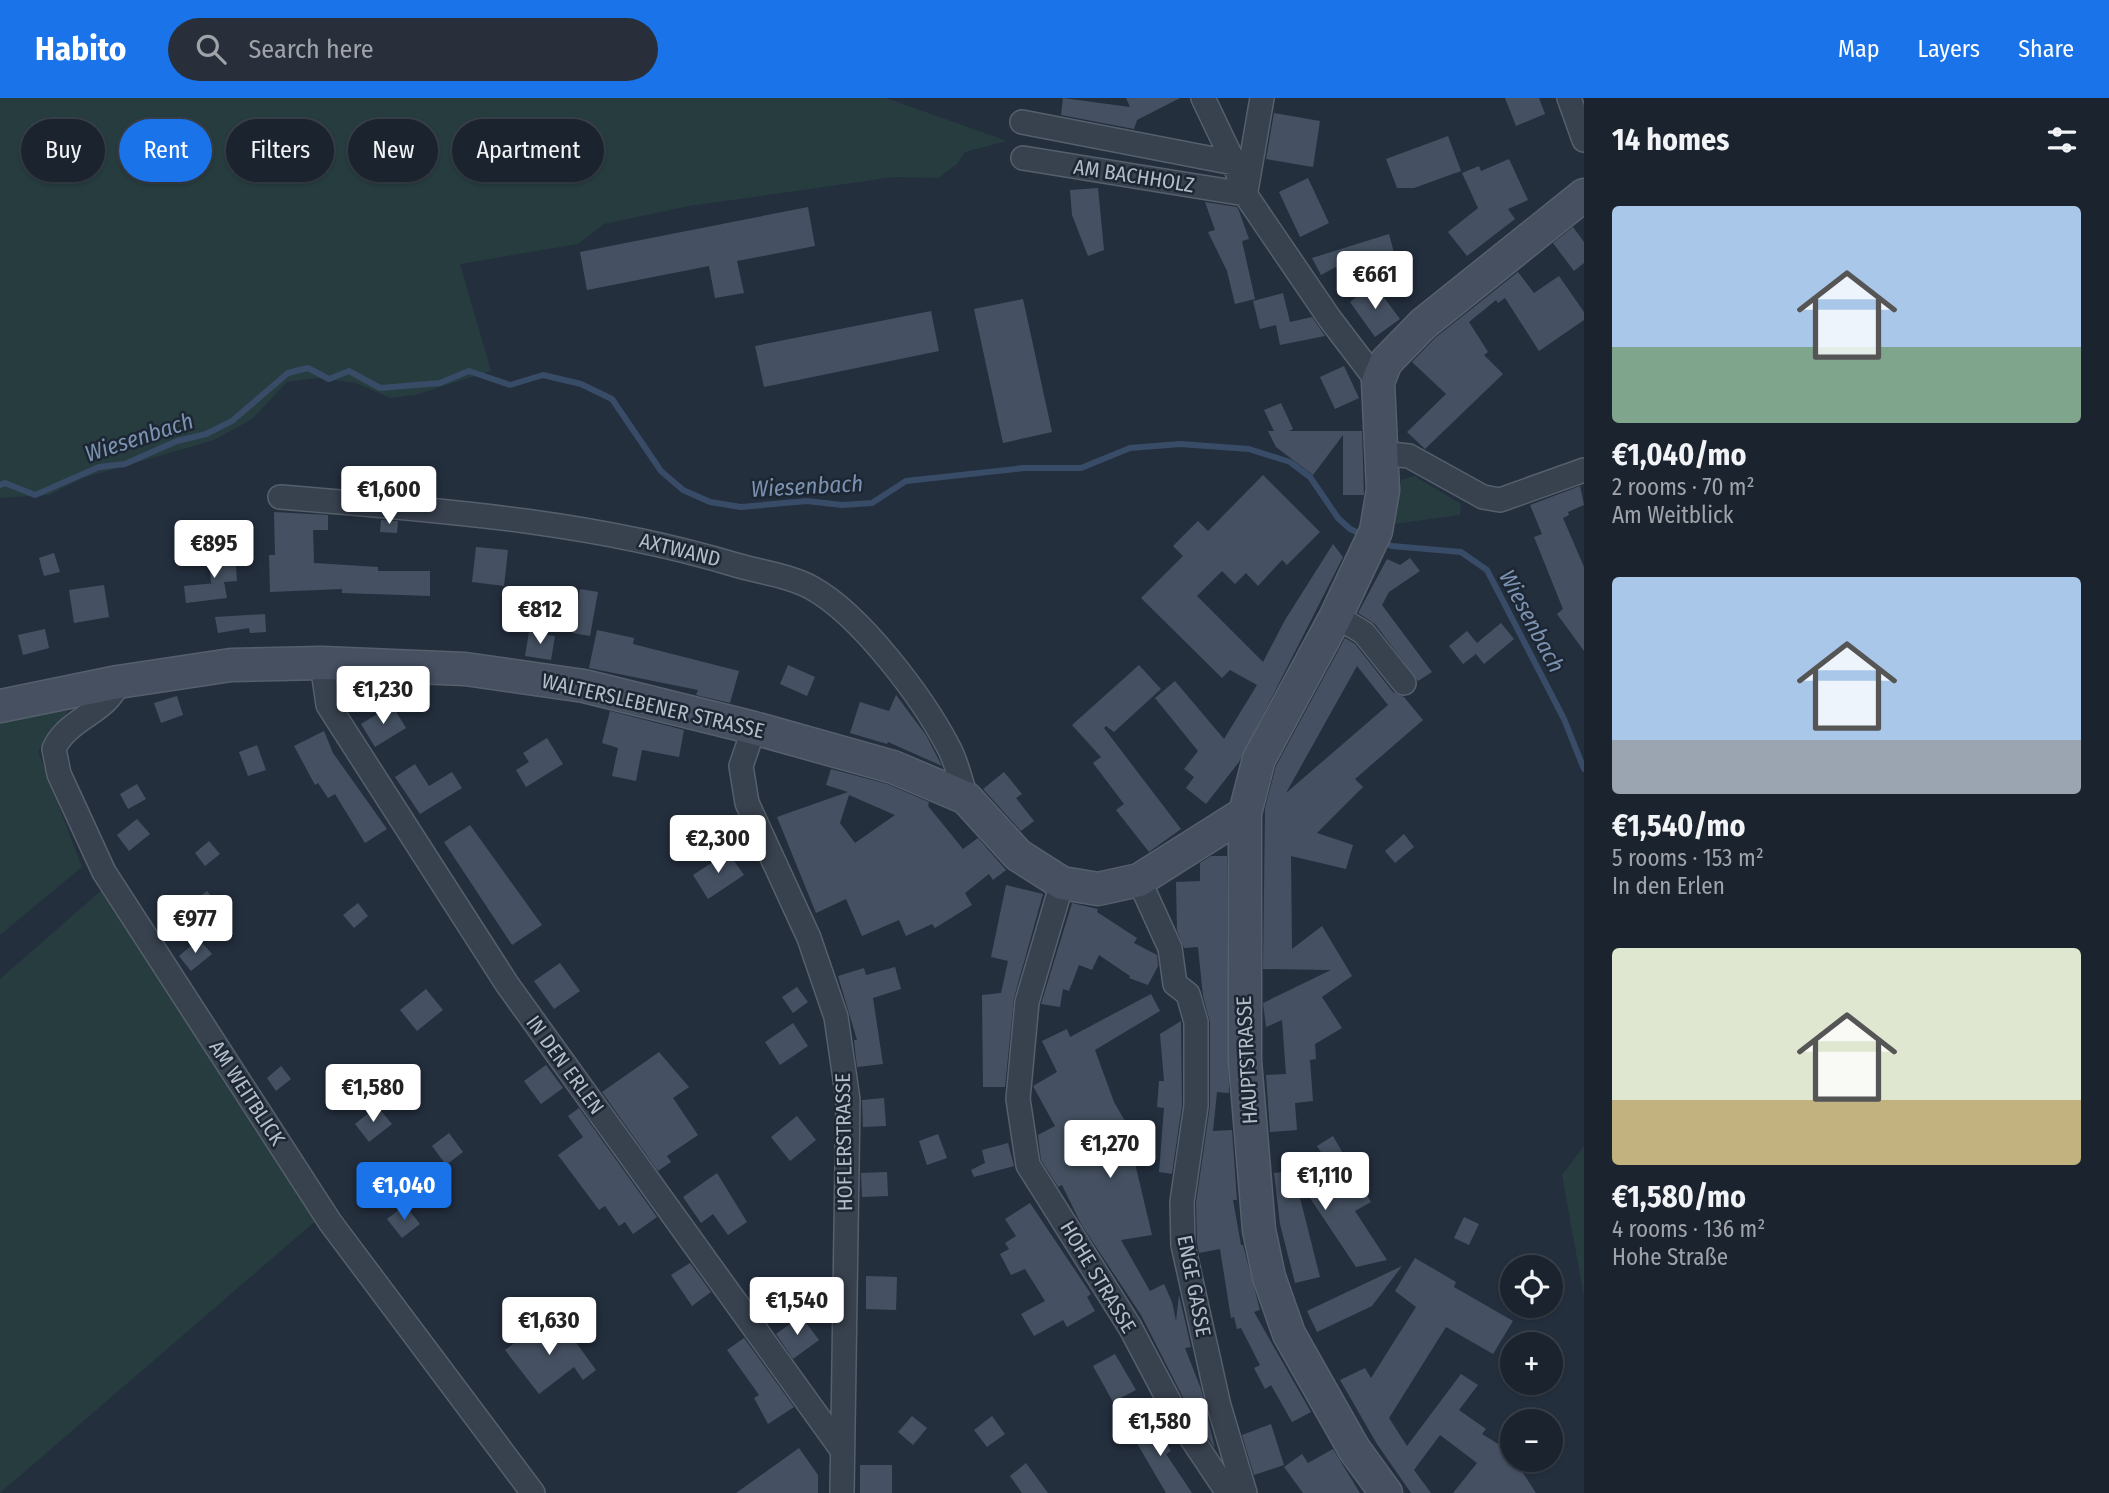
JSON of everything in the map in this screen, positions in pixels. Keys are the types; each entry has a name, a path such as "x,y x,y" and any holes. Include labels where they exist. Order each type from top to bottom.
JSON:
{"street":[{"path":"1203,98 1234,163 1245,194 1330,319 1378,382 1387,362 1423,324 1584,195"},
{"path":"1245,194 1262,98"},
{"path":"1569,98 1584,140"},
{"name":"AM BACHHOLZ","path":"1022,122 1234,163"},
{"name":"AM BACHHOLZ","path":"1023,158 1245,194"},
{"name":"HAUPTSTRASSE","path":"1378,382 1383,490 1372,541 1336,616 1259,759 1245,813 1245,1060 1259,1230 1269,1277 1289,1334 1354,1449 1386,1493"},
{"path":"1380,453 1409,456 1483,497 1500,500 1584,470"},
{"name":"AXTWAND","path":"280,498 448,512 590,529 715,558 811,587 847,612 913,691 951,749 966,798"},
{"path":"1336,616 1364,633 1404,683"},
{"name":"WALTERSLEBENER STRASSE","path":"0,706 118,682 231,665 322,663 465,669 584,686 754,727 893,767 966,798 1018,855 1062,883 1098,889 1139,880 1245,813"},
{"name":"IN DEN ERLEN","path":"322,663 328,705 507,984 842,1450"},
{"name":"AM WEITBLICK","path":"118,682 115,693 68,728 54,749 59,774 104,872 330,1222 533,1493"},
{"name":"HOFLERSTRASSE","path":"754,727 741,766 747,803 809,938 836,1017 848,1100 842,1493"},
{"name":"ENGE GASSE","path":"1139,880 1170,948 1175,984 1188,994 1196,1022 1195,1106 1182,1202 1183,1245 1219,1406 1245,1493"},
{"name":"HOHE STRASSE","path":"1062,883 1027,1002 1018,1098 1028,1165 1130,1327 1178,1418 1228,1493"}],"green space":[{"path":"0,98 886,98 1007,141 965,152 957,164 938,178 894,177 689,206 604,224 578,244 460,264 491,371 415,395 390,398 356,383 318,378 287,382 252,419 214,440 83,478 49,495 0,498"},
{"path":"1414,476 1461,504 1460,515 1394,524 1401,480"},
{"path":"73,705 38,751 82,867 0,935 0,719"},
{"path":"104,888 319,1218 0,1493 0,979"},
{"path":"1584,1146 1584,1296 1562,1175"}],"building":[{"path":"1063,98 1130,107 1126,98 1180,98 1137,120 1134,129 1061,115"},
{"path":"1505,98 1539,98 1545,114 1516,126"},
{"path":"1274,113 1320,121 1313,167 1266,159"},
{"path":"1448,136 1461,171 1414,188 1397,188 1386,159"},
{"path":"1509,159 1528,200 1508,209 1515,219 1467,256 1448,232 1478,208 1462,173 1479,166 1481,171"},
{"path":"1308,178 1329,223 1300,237 1279,192"},
{"path":"1098,188 1104,250 1088,256 1072,215 1070,190"},
{"path":"1205,202 1237,207 1249,239 1242,241 1255,299 1235,304 1227,271 1208,232 1215,230"},
{"path":"808,207 815,246 737,261 744,293 715,298 709,266 587,290 580,252"},
{"path":"1573,227 1584,242 1584,263 1574,271 1553,243"},
{"path":"1389,234 1396,260 1339,277 1336,267 1321,275 1312,258"},
{"path":"1518,272 1534,293 1559,276 1584,312 1584,320 1539,351 1505,298 1498,303 1496,300 1469,322 1488,352 1484,355 1503,374 1425,449 1407,432 1446,394 1412,362 1435,338"},
{"path":"1374,284 1400,319 1375,337 1350,302"},
{"path":"1283,293 1290,322 1312,317 1325,336 1280,345 1276,325 1260,329 1253,301"},
{"path":"1023,299 1052,432 1003,443 974,309"},
{"path":"931,311 939,351 764,387 755,346"},
{"path":"1344,366 1359,398 1335,409 1320,377"},
{"path":"1281,403 1293,429 1289,431 1362,431 1364,495 1343,495 1343,435 1313,475 1276,447 1268,431 1274,431 1264,410"},
{"path":"1263,475 1320,532 1287,565 1282,560 1258,586 1246,573 1235,584 1222,571 1197,596 1263,662 1285,620 1333,544 1343,557 1239,762 1206,804 1186,788 1194,777 1184,769 1198,751 1155,698 1175,681 1224,739 1257,685 1230,670 1222,678 1141,598 1183,556 1173,546 1198,521 1208,531"},
{"path":"1580,486 1584,505 1568,512 1569,515 1563,518 1584,567 1584,651 1557,614 1563,609 1534,537 1542,534 1530,505"},
{"path":"274,512 328,515 328,530 313,530 314,563 378,567 378,571 430,571 430,596 342,593 342,589 270,592 269,555 275,555"},
{"path":"381,520 398,521 397,533 380,532"},
{"path":"476,547 508,550 504,586 472,582"},
{"path":"54,553 60,572 44,576 39,558"},
{"path":"235,554 237,581 224,582 227,598 186,603 184,586 216,583 211,583 209,556"},
{"path":"1410,558 1420,571 1389,592 1382,605 1432,672 1418,681 1375,624 1358,613 1387,559 1400,565"},
{"path":"104,585 109,617 74,623 69,590"},
{"path":"580,589 598,592 590,636 573,633"},
{"path":"265,614 266,632 250,633 249,628 218,633 215,617"},
{"path":"1501,623 1514,639 1484,664 1476,654 1463,664 1449,646 1467,631 1477,643"},
{"path":"45,629 49,648 23,655 18,635"},
{"path":"597,630 634,638 633,644 739,671 730,703 696,695 698,690 589,668"},
{"path":"529,632 555,636 551,660 525,656"},
{"path":"1345,638 1355,644 1393,692 1404,697 1423,720 1355,779 1363,787 1317,833 1353,845 1346,869 1291,856 1292,949 1322,926 1352,976 1322,997 1342,1028 1315,1044 1316,1059 1310,1060 1313,1101 1295,1103 1297,1130 1270,1132 1266,1075 1286,1074 1282,1020 1266,1027 1263,1003 1331,970 1263,969 1265,808 1276,766","holes":["1357,666 1388,705 1286,793"]},
{"path":"788,665 815,677 807,696 780,684"},
{"path":"1139,665 1161,689 1114,732 1106,726 1104,728 1181,829 1149,852 1116,810 1124,804 1093,763 1101,757 1072,725"},
{"path":"896,695 926,735 942,766 888,742 887,744 850,733 860,702 889,711"},
{"path":"177,696 183,715 161,723 154,703"},
{"path":"392,705 406,728 375,747 361,724"},
{"path":"610,711 684,730 679,757 642,750 636,781 612,776 618,748 602,743"},
{"path":"324,731 333,753 387,829 365,843 335,794 328,798 318,783 315,785 294,746"},
{"path":"547,738 563,764 526,787 516,770 529,762 523,753"},
{"path":"257,745 266,770 248,776 239,752"},
{"path":"415,764 429,786 452,772 462,788 420,814 395,777"},
{"path":"831,769 887,784 929,802 928,806 963,849 978,838 1006,870 993,880 989,874 965,893 972,905 935,928 932,924 906,936 899,920 862,936 846,899 816,913 777,817 848,792 826,785","holes":["849,795 895,815 855,843 840,823"]},
{"path":"1004,772 1022,794 1016,798 1034,821 1021,831 983,789"},
{"path":"137,784 146,799 128,809 120,794"},
{"path":"137,819 150,834 129,851 117,835"},
{"path":"470,825 542,925 512,945 444,842"},
{"path":"1404,834 1414,847 1395,863 1385,851"},
{"path":"209,841 220,854 205,866 195,853"},
{"path":"728,852 744,875 708,899 693,875"},
{"path":"1211,856 1227,856 1229,1093 1217,1092 1213,1131 1232,1130 1237,1200 1233,1200 1241,1245 1260,1310 1254,1312 1311,1412 1292,1422 1271,1385 1265,1389 1254,1368 1260,1365 1241,1328 1237,1329 1234,1317 1231,1318 1220,1249 1199,1253 1197,1243 1196,1203 1210,1106 1210,1022 1203,996 1198,947 1184,948 1177,930 1176,882 1200,881 1200,863"},
{"path":"1006,885 1043,894 1014,998 1005,1087 983,1087 982,995 1001,993 1008,961 991,957"},
{"path":"207,891 220,906 196,925 183,909"},
{"path":"358,903 368,916 354,928 343,915"},
{"path":"1072,903 1098,909 1097,912 1137,938 1134,943 1157,955 1158,966 1148,985 1129,978 1130,976 1099,955 1092,970 1079,965 1069,991 1063,989 1060,1007 1041,1004"},
{"path":"199,939 212,954 191,971 179,956"},
{"path":"560,963 580,991 554,1009 534,981"},
{"path":"895,967 901,989 873,998 883,1064 857,1067 854,1040 857,1040 838,976 864,968 866,975"},
{"path":"797,987 808,1002 793,1013 782,997"},
{"path":"426,989 443,1010 417,1031 400,1010"},
{"path":"1151,994 1160,1011 1095,1050 1114,1102 1125,1121 1152,1235 1121,1240 1150,1291 1164,1284 1176,1321 1179,1295 1191,1347 1185,1348 1201,1389 1215,1448 1190,1411 1141,1315 1081,1224 1062,1185 1058,1187 1041,1160 1038,1135 1055,1126 1033,1086 1057,1072 1042,1041 1067,1029 1070,1037"},
{"path":"1181,1021 1182,1105 1172,1174 1159,1172 1164,1108 1157,1107 1159,1081 1164,1081 1160,1034"},
{"path":"793,1023 808,1046 780,1065 765,1042"},
{"path":"659,1052 689,1087 673,1098 698,1135 667,1156 671,1162 658,1171 602,1092"},
{"path":"546,1065 563,1088 541,1104 524,1081"},
{"path":"281,1066 291,1079 276,1091 267,1078"},
{"path":"884,1098 886,1126 863,1127 862,1100"},
{"path":"377,1106 392,1124 369,1142 355,1124"},
{"path":"579,1108 657,1217 633,1234 625,1222 619,1226 605,1206 599,1210 558,1155 583,1137 568,1116"},
{"path":"797,1116 816,1140 790,1161 771,1137"},
{"path":"449,1133 463,1152 446,1165 432,1146"},
{"path":"938,1134 947,1158 927,1165 919,1141"},
{"path":"1333,1136 1371,1202 1355,1211 1387,1260 1356,1267 1294,1174 1320,1277 1295,1283 1280,1224 1274,1173 1330,1166 1317,1146"},
{"path":"1008,1143 1014,1166 974,1177 971,1170 985,1163 982,1150"},
{"path":"887,1172 888,1196 862,1197 861,1173"},
{"path":"717,1173 747,1222 728,1235 713,1214 701,1223 683,1197"},
{"path":"1030,1203 1091,1294 1087,1297 1095,1311 1067,1327 1063,1320 1034,1336 1021,1314 1045,1301 1025,1269 1011,1275 1000,1254 1009,1249 1005,1243 1016,1236 1005,1219"},
{"path":"405,1205 420,1224 402,1238 387,1219"},
{"path":"1464,1217 1479,1224 1469,1245 1454,1238"},
{"path":"1415,1258 1456,1282 1454,1287 1500,1314 1500,1318 1513,1321 1506,1332 1500,1332 1500,1342 1493,1354 1446,1327 1389,1418 1407,1446 1461,1374 1478,1385 1459,1410 1486,1429 1482,1434 1500,1445 1500,1472 1522,1472 1536,1493 1453,1493 1477,1463 1440,1435 1414,1470 1431,1493 1411,1493 1377,1444 1340,1380 1365,1368 1371,1378 1416,1307 1395,1291"},
{"path":"690,1263 711,1292 692,1306 671,1275"},
{"path":"1402,1266 1372,1306 1317,1332 1307,1311"},
{"path":"866,1276 897,1277 896,1310 866,1309"},
{"path":"801,1316 819,1340 793,1359 776,1334"},
{"path":"559,1319 596,1370 583,1380 574,1367 539,1394 505,1350 525,1335 530,1340"},
{"path":"744,1338 794,1407 768,1424 754,1398 759,1395 727,1350"},
{"path":"1115,1354 1136,1390 1113,1402 1093,1366"},
{"path":"912,1416 927,1428 913,1445 898,1432"},
{"path":"992,1416 1005,1434 987,1447 974,1430"},
{"path":"1154,1420 1171,1451 1166,1454 1192,1493 1166,1493 1131,1433"},
{"path":"1271,1424 1284,1465 1254,1475 1242,1435"},
{"path":"799,1448 818,1475 818,1493 736,1493"},
{"path":"1333,1449 1360,1493 1303,1493 1284,1467 1302,1454 1308,1463"},
{"path":"1026,1463 1048,1493 1022,1493 1010,1476"},
{"path":"860,1465 892,1465 892,1493 860,1493"}],"waterway":[{"name":"Wiesenbach","path":"0,485 5,483 35,495 99,467 125,464 177,441 206,434 232,421 288,373 308,368 329,379 349,371 380,388 440,383 469,371 510,385 543,375 581,384 612,399 661,471 683,490 710,502 741,507 807,501 842,505 872,503 906,481 1024,468 1081,468 1130,448 1180,444 1249,449 1290,462 1310,477 1338,518 1350,529 1363,535"},
{"name":"Wiesenbach","path":"1380,541 1392,546 1461,552 1487,570 1564,719 1584,769"}]}
